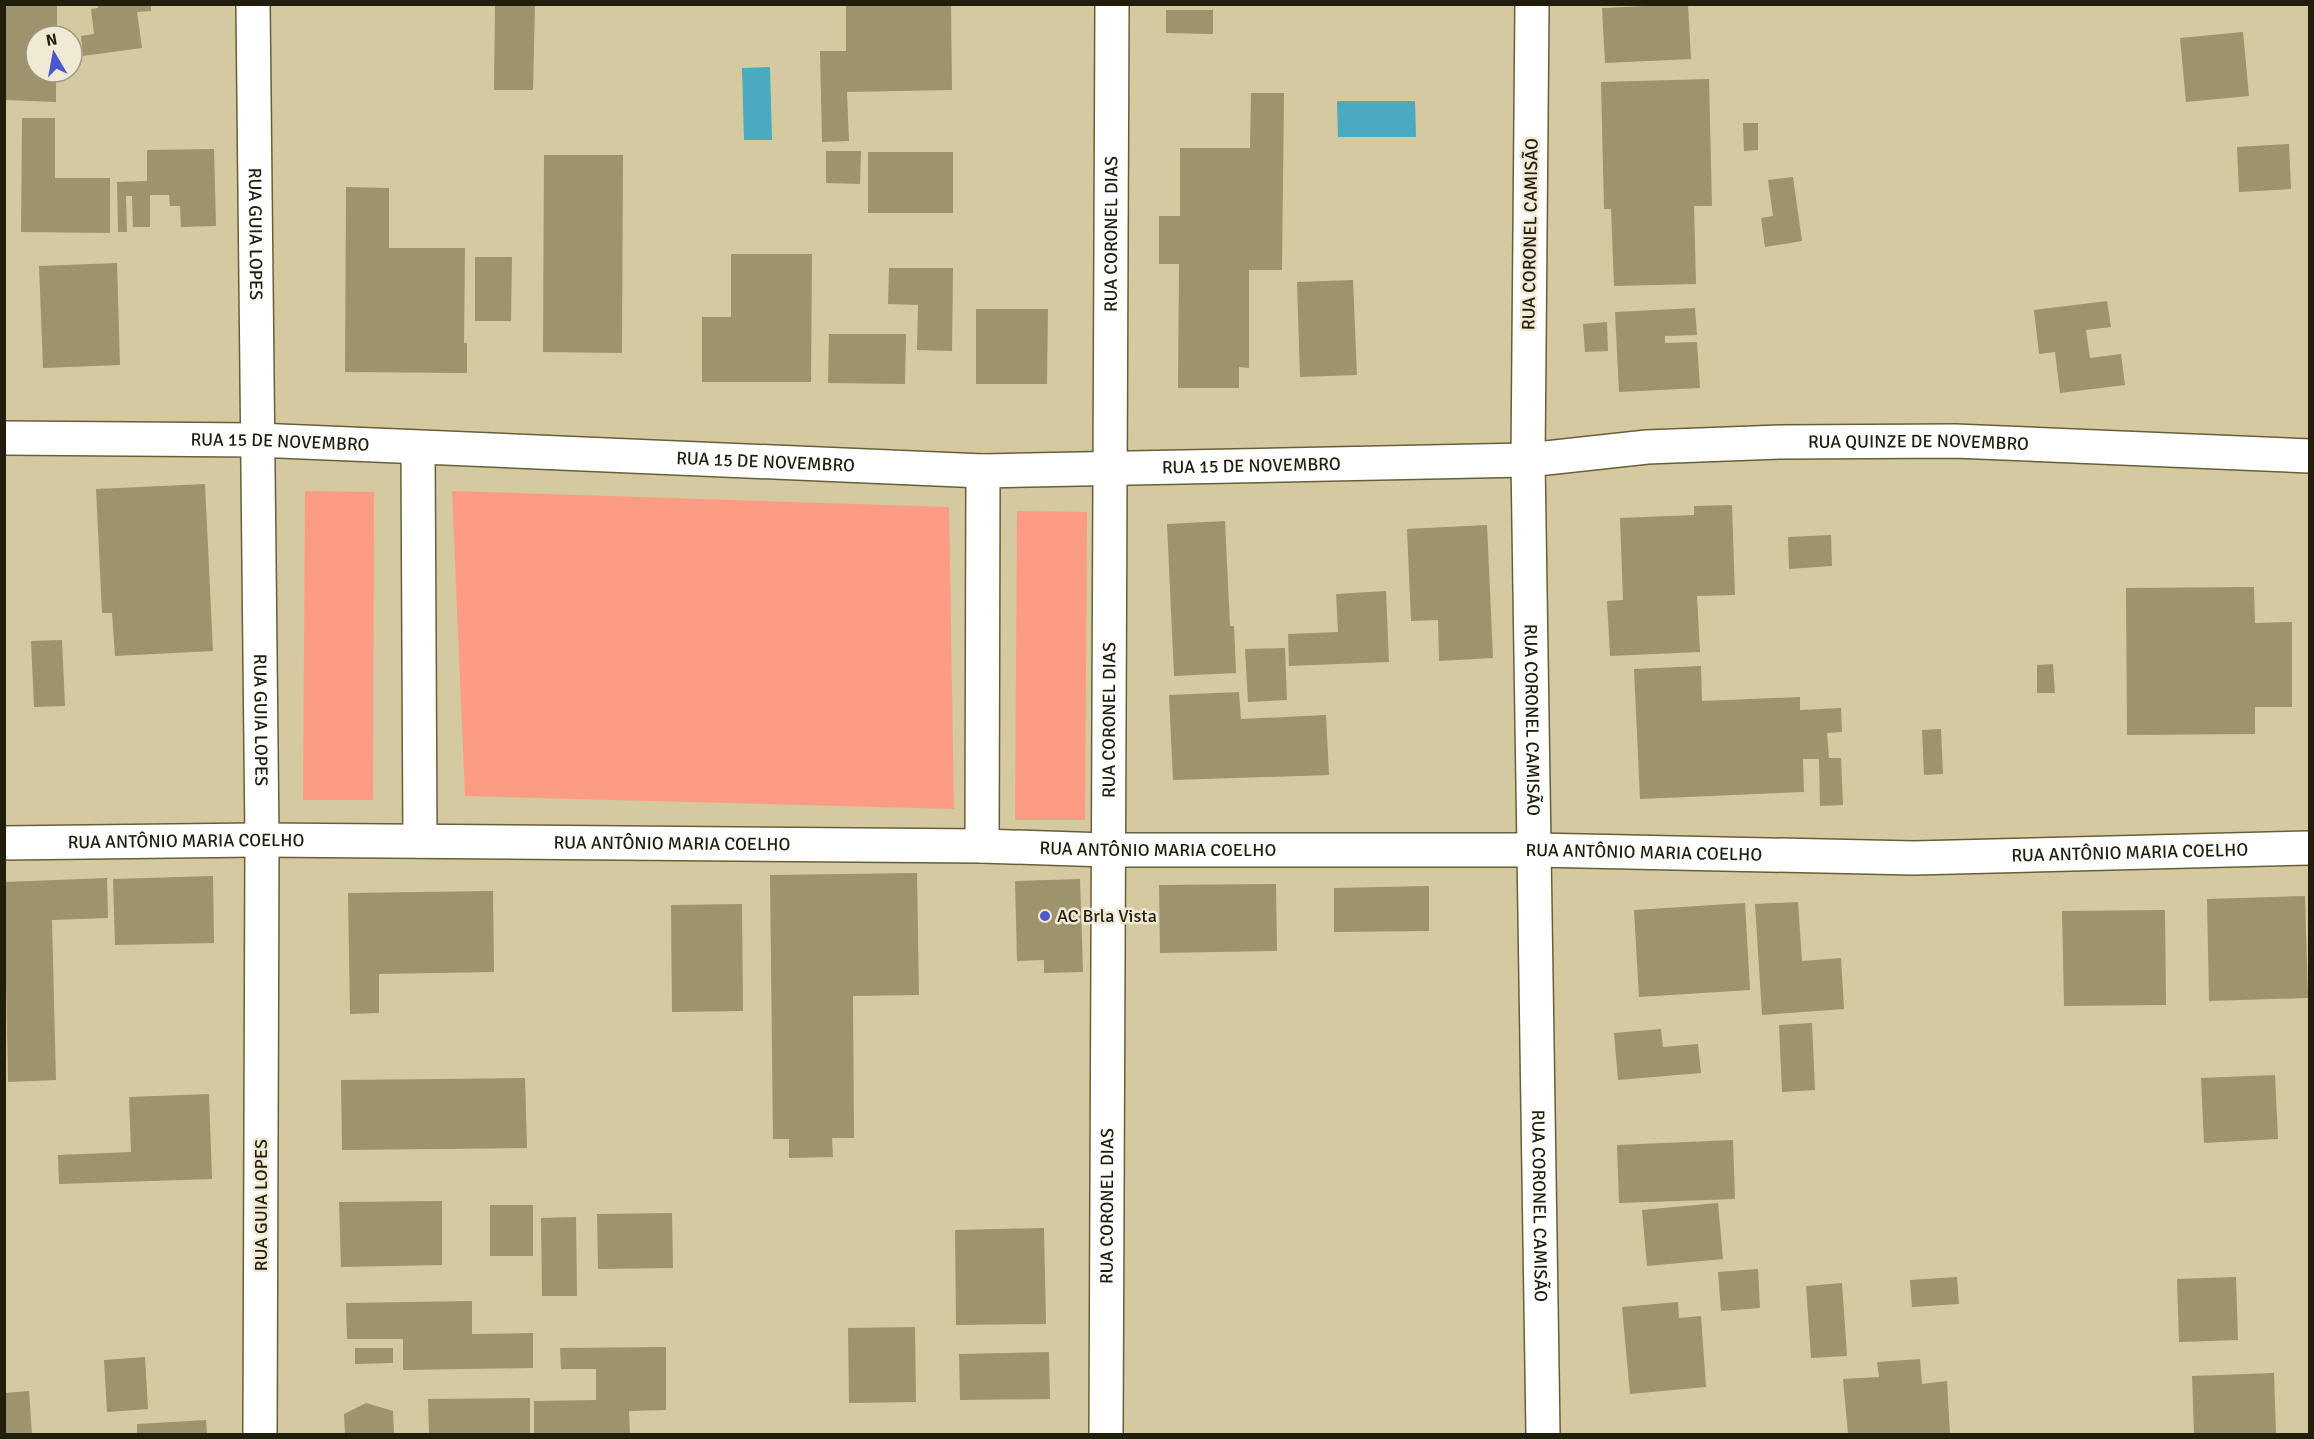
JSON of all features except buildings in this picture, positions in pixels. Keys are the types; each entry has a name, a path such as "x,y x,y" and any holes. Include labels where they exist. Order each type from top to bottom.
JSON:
{"street":[{"name":"RUA GUIA LOPES","path":"253,4 262,840 260,1434"},
{"name":"RUA CORONEL DIAS","path":"1106,1434 1112,4"},
{"name":"RUA CORONEL CAMISÃO","path":"1532,4 1527,460 1536,850 1543,1434"},
{"name":"RUA 15 DE NOVEMBRO","path":"4,438 256,440 418,449 983,471 1527,460"},
{"name":"RUA QUINZE DE NOVEMBRO","path":"1527,460 1680,446 1781,442 1955,441 2310,456"},
{"path":"418,449 420,841"},
{"path":"982,846 983,471"},
{"name":"RUA ANTÔNIO MARIA COELHO","path":"4,843 420,841 982,846 1107,850 1536,850 1914,858 2310,848"}],"shaded area":[{"path":"305,491 374,492 373,800 303,800"},
{"path":"452,491 949,507 954,809 465,796"},
{"path":"1017,511 1087,512 1085,820 1015,820"}],"water":[{"path":"770,67 772,140 744,140 742,68"},
{"path":"1337,101 1415,101 1416,137 1338,137"}],"place":[{"name":"AC Brla Vista","path":"1045,916"}]}
